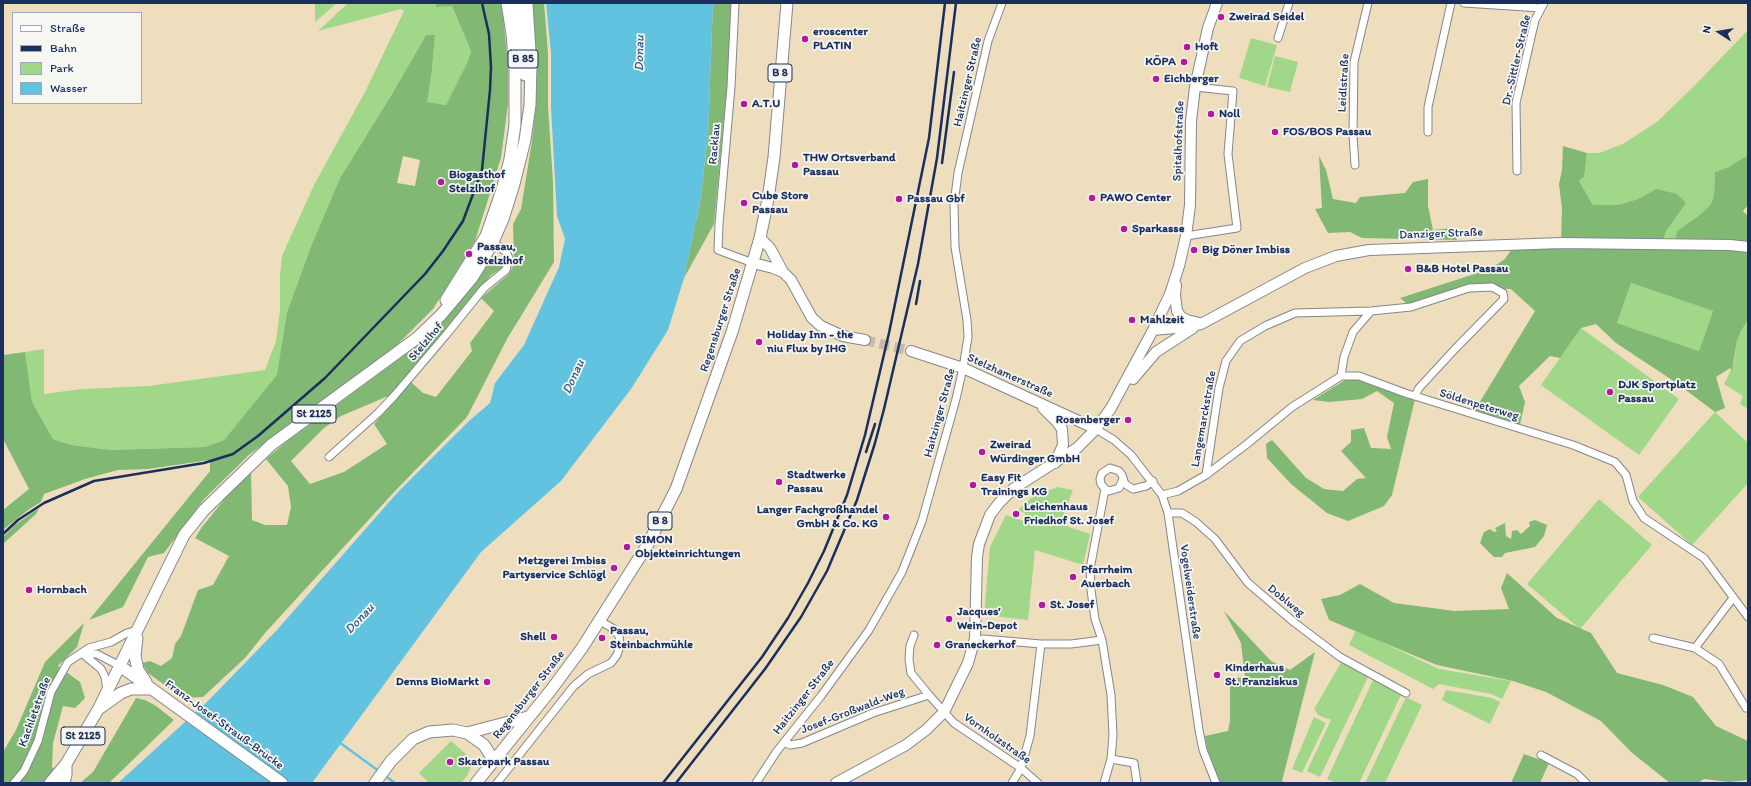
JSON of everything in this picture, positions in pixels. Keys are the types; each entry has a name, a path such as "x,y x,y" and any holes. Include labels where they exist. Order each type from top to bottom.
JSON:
{"main road":[{"name":"St 2125","path":"490,239 510,159 515,114 515,71 512,34 507,3"},
{"name":"B 85","path":"516,3 528,116"},
{"path":"527,3 532,67 528,116"},
{"name":"Regensburger Straße","path":"480,780 555,684 600,621 648,544 676,489 732,332 760,238 768,199 774,157 787,3"},
{"name":"St 2125","path":"50,783 66,764 108,693 184,535 204,510 271,445 402,350 441,315 472,278 514,184 525,140 528,116"},
{"path":"137,630 135,656 138,670 151,689"},
{"name":"Franz-Josef-Strauß-Brücke","path":"120,666 282,783"},
{"path":"99,708 121,693 131,689 151,689"},
{"path":"467,733 528,717"},
{"path":"375,783 391,761 413,739 429,732 453,730 467,733 484,745 494,761"},
{"path":"64,783 66,764"}],"street":[{"name":"Racklau","path":"735,3 731,87 718,250 753,263"},
{"name":"Haitzinger Straße","path":"756,783 784,742 821,696 869,630 902,572 922,521 963,368 968,337 968,320 955,247 954,204 958,173 988,40 1002,3"},
{"name":"Spitalhofstraße","path":"836,783 906,745 926,730 944,712 968,663 975,638 977,557 984,529 990,516 999,503 1013,489 1077,448 1096,428 1112,408 1153,330 1170,294 1179,266 1186,236 1190,205 1191,121 1195,87 1208,28 1217,3"},
{"path":"1278,38 1289,3"},
{"name":"Leidlstraße","path":"1355,165 1353,135 1354,62 1368,3"},
{"path":"1428,132 1428,107 1451,3"},
{"path":"1464,3 1542,6"},
{"name":"Dr.-Sittler-Straße","path":"1517,171 1516,103 1535,20 1542,6"},
{"path":"1186,236 1237,228 1228,154 1233,90 1195,87"},
{"path":"760,238 770,248 783,272 791,280 799,292 812,318 821,326 843,336 865,340"},
{"name":"Stelzlhof","path":"329,457 386,404 446,335 484,288 506,270 509,258 506,252 490,239"},
{"name":"Danziger Straße","path":"1153,330 1186,327 1200,324 1305,268 1336,256 1369,250 1561,243 1730,245 1748,247"},
{"path":"753,263 783,272"},
{"path":"1179,266 1175,295 1177,311 1181,317 1200,324"},
{"name":"Langemarckstraße","path":"1206,475 1219,388 1224,368 1226,361 1240,341 1265,326 1296,313 1411,307 1469,288 1492,287 1503,293 1504,299 1455,349 1420,388 1415,396"},
{"path":"1162,495 1178,491 1206,475 1292,407 1341,376 1344,357 1353,332 1371,310"},
{"path":"1112,408 1142,366 1156,352 1200,324"},
{"name":"Stelzhamerstraße","path":"911,351 963,368 1096,428"},
{"name":"Söldenpeterweg","path":"1341,376 1359,376 1415,396 1573,445 1615,462 1626,475 1633,501 1644,518 1704,558 1748,617"},
{"path":"1038,403 1058,422 1062,429 1063,445 1055,463"},
{"name":"Vogelweiderstraße","path":"1096,428 1114,440 1131,455 1153,481 1162,495 1168,513 1199,730 1203,750 1216,783"},
{"path":"1123,479 1122,484 1114,491 1105,489 1101,484 1100,478 1106,470 1110,468 1119,471 1123,479 1125,484 1133,489 1146,486 1153,481"},
{"path":"1104,783 1111,759 1113,735 1111,695 1102,640 1095,619 1090,569 1105,489"},
{"name":"Doblweg","path":"1168,513 1182,513 1196,522 1215,539 1248,584 1295,623 1340,657 1406,693"},
{"path":"1695,648 1733,598"},
{"path":"497,783 573,687 588,674 611,663 617,655 620,646 620,636 614,629 600,621"},
{"name":"Kachletstraße","path":"14,783 24,771 38,741 51,692 68,662 89,648 111,642 127,633 137,630"},
{"name":"Josef-Großwald-Weg","path":"914,636 910,646 909,659 911,673 944,712"},
{"path":"1653,638 1695,648 1719,664 1746,708"},
{"path":"983,639 1041,644 1071,644 1102,640"},
{"path":"1012,783 1021,768 1030,736 1041,644"},
{"path":"82,654 97,654 120,666"},
{"path":"82,654 101,669 105,677 108,693"},
{"name":"Josef-Großwald-Weg","path":"784,742 790,745 802,742 873,713 929,696"},
{"name":"Vornholzstraße","path":"944,712 954,723 1021,768 1038,783"},
{"path":"1542,755 1577,774 1586,783"},
{"path":"1111,759 1134,763 1137,783"}],"green space":[{"path":"315,3 337,3 315,22"},
{"path":"348,3 436,3 436,7 452,6 471,51 467,63 446,105 426,102 432,70 435,35 426,35 392,94 340,178 312,244 287,312 278,375 224,440 205,447 111,450 71,445 53,439 32,402 25,352 44,349 44,394 82,389 149,386 265,370 276,341 280,311 280,275 282,256 314,185 365,92 404,11 401,9 318,31"},
{"path":"436,3 502,3 508,66 508,104 501,158 475,241 433,309 394,348 250,454 204,499 164,553 148,557 123,607 89,620 210,471 210,460 148,469 118,470 85,479 44,494 41,502 28,510 3,530 3,510 29,489 3,439 3,355 25,352 32,402 53,439 71,445 111,450 205,447 224,440 277,375 287,312 312,244 340,178 392,94 426,35 435,35 427,102 446,105 467,63 471,51 452,6 436,7","holes":["403,156 420,160 415,186 397,183"]},
{"path":"532,3 544,3 548,53 548,107 553,182 554,262 507,339 467,417 395,491 265,633 245,658 203,697 183,698 148,673 142,663 150,661 161,666 172,658 175,644 181,636 198,590 213,585 229,556 195,538 202,527 235,486 251,472 252,520 265,525 287,525 291,507 288,486 266,459 286,442 421,343 445,318 492,255 501,258 502,268 491,275 444,334 393,394 341,416 324,428 291,461 310,484 344,472 387,444 374,424 411,382 423,393 436,397 472,351 470,343 494,311 481,298 509,274 513,266 513,224 521,209 532,141 536,106 537,67"},
{"path":"713,3 731,3 727,87 714,224 684,278 701,197 708,135"},
{"path":"1748,30 1748,155 1729,167 1715,172 1714,195 1711,204 1701,214 1677,231 1674,244 1663,244 1665,233 1686,203 1656,189 1638,199 1618,205 1593,205 1579,181 1584,177 1587,153 1599,153 1623,144 1658,121"},
{"path":"1251,38 1277,45 1265,86 1239,78"},
{"path":"1275,56 1298,62 1290,92 1267,87"},
{"path":"1563,146 1587,153 1584,177 1579,181 1593,205 1618,205 1638,199 1656,189 1677,194 1686,203 1665,233 1663,244 1674,244 1677,231 1701,214 1711,204 1714,195 1715,172 1729,167 1748,155 1748,205 1743,211 1748,216 1748,320 1737,341 1732,371 1730,368 1716,377 1725,408 1715,412 1675,382 1616,343 1596,324 1581,328 1560,358 1550,356 1519,386 1525,402 1519,429 1472,415 1535,311 1511,289 1469,288 1411,307 1400,298 1490,269 1505,259 1515,244 1561,243 1562,209 1559,184 1562,170","holes":["1631,283 1713,311 1699,351 1617,323"]},
{"path":"1319,156 1326,170 1333,199 1356,203 1360,197 1405,193 1413,182 1428,179 1428,206 1433,230 1452,228 1457,240 1362,238 1350,232 1328,233 1315,209 1322,208"},
{"path":"1631,283 1713,311 1699,351 1617,323"},
{"path":"1748,320 1748,409 1740,404 1743,396 1724,384 1734,364 1737,341"},
{"name":"DJK Sportplatz Passau","path":"1581,328 1679,399 1639,455 1541,385"},
{"path":"1345,380 1361,380 1415,399 1392,495 1384,506 1348,521 1327,513 1291,484 1267,458 1266,444 1272,440 1306,478 1324,489 1343,491 1357,479 1366,478 1341,451 1351,442 1351,430 1364,428 1371,448 1391,449 1387,437 1394,403 1377,391 1362,399 1329,402 1313,400"},
{"path":"1715,412 1748,443 1748,483 1692,545 1638,497"},
{"path":"1058,487 1073,490 1060,524 1090,534 1083,565 1035,550 1028,620 984,615 990,547 1006,515 1023,521 1025,513 1018,510 1036,495"},
{"path":"1599,499 1652,545 1580,629 1527,584"},
{"path":"39,508 36,514 3,544 3,537 15,525"},
{"path":"1535,520 1547,525 1544,536 1535,547 1505,553 1502,557 1494,557 1480,543 1484,532 1490,529 1494,532 1497,531 1495,528 1505,523 1506,536 1511,539 1512,531 1517,530 1521,534 1530,526 1529,522"},
{"path":"1507,573 1557,618 1591,633 1617,673 1663,685 1693,697 1716,726 1748,741 1748,780 1729,782 1704,779 1698,783 1670,783 1631,752 1601,721 1546,692 1513,681 1437,665 1329,620 1321,599 1340,595 1360,584 1394,603 1455,611 1509,609 1501,588"},
{"path":"1224,611 1271,661 1290,670 1315,652 1282,781 1286,783 1219,783 1209,757 1205,736 1228,731 1230,720 1230,679 1245,677 1241,643"},
{"path":"84,623 77,647 58,666 80,682 85,698 75,708 63,706 53,743 52,767 68,783 3,783 3,752 16,730 45,662"},
{"path":"1356,630 1439,669 1511,681 1502,699 1491,694 1439,684 1433,689 1349,645"},
{"path":"1342,661 1369,675 1320,777 1307,771 1331,720 1318,715 1314,709"},
{"path":"1374,678 1402,693 1359,783 1336,783 1327,779"},
{"path":"1446,690 1492,698 1500,702 1490,724 1442,700"},
{"path":"1406,697 1422,705 1385,783 1365,783"},
{"path":"136,698 145,700 156,706 174,720 109,783 80,783 93,772"},
{"path":"1314,717 1326,723 1302,773 1292,769"},
{"name":"Skatepark Passau","path":"451,741 468,756 471,767 467,776 461,783 429,783 419,773"},
{"path":"1524,754 1549,763 1540,783 1511,783"}],"water":[{"name":"Donau","path":"546,3 713,3 708,135 701,197 684,278 668,330 631,389 561,481 481,552 312,783 118,783 208,701 276,631 397,493 469,421 490,403 495,383 524,345 559,267 565,239 557,216 551,107 551,53"}],"waterway":[{"path":"339,742 380,772"},
{"path":"384,775 395,783"}],"tunnel":[{"path":"865,340 911,351"}],"railway":[{"path":"3,534 18,520 44,503 94,481 204,463 233,454 258,436 325,378 425,274 443,251 463,221 482,170 491,67 489,34 482,3"},
{"path":"663,783 762,657 788,618 824,551 847,495 865,435 889,333 929,138 945,3"},
{"path":"676,783 765,669 801,617 827,571 857,500 884,409 918,264 937,158 956,3"},
{"path":"942,163 954,72"},
{"path":"916,304 920,281"},
{"path":"866,452 875,424"}],"place":[{"name":"Zweirad Seidel","path":"1221,17"},
{"name":"eroscenter PLATIN","path":"805,39"},
{"name":"Hoft","path":"1187,47"},
{"name":"KÖPA","path":"1184,62"},
{"name":"Eichberger","path":"1156,79"},
{"name":"A.T.U","path":"744,104"},
{"name":"Noll","path":"1211,114"},
{"name":"FOS/BOS Passau","path":"1275,132"},
{"name":"THW Ortsverband Passau","path":"795,165"},
{"name":"Biogasthof Stelzlhof","path":"441,182"},
{"name":"PAWO Center","path":"1092,198"},
{"name":"Passau Gbf","path":"899,199"},
{"name":"Cube Store Passau","path":"744,203"},
{"name":"Sparkasse","path":"1124,229"},
{"name":"Big Döner Imbiss","path":"1194,250"},
{"name":"Passau, Stelzlhof","path":"469,254"},
{"name":"B&B Hotel Passau","path":"1408,269"},
{"name":"Mahlzeit","path":"1132,320"},
{"name":"Holiday Inn - the niu Flux by IHG","path":"759,342"},
{"name":"DJK Sportplatz Passau","path":"1610,392"},
{"name":"Rosenberger","path":"1128,420"},
{"name":"Zweirad Würdinger GmbH","path":"982,452"},
{"name":"Stadtwerke Passau","path":"779,482"},
{"name":"Easy Fit Trainings KG","path":"973,485"},
{"name":"Leichenhaus Friedhof St. Josef","path":"1016,514"},
{"name":"Langer Fachgroßhandel GmbH & Co. KG","path":"886,517"},
{"name":"SIMON Objekteinrichtungen","path":"627,547"},
{"name":"Metzgerei Imbiss Partyservice Schlögl","path":"614,568"},
{"name":"Pfarrheim Auerbach","path":"1073,577"},
{"name":"Hornbach","path":"29,590"},
{"name":"St. Josef","path":"1042,605"},
{"name":"Jacques’ Wein-Depot","path":"949,619"},
{"name":"Shell","path":"554,637"},
{"name":"Passau, Steinbachmühle","path":"602,638"},
{"name":"Graneckerhof","path":"937,645"},
{"name":"Kinderhaus St. Franziskus","path":"1217,675"},
{"name":"Denns BioMarkt","path":"487,682"},
{"name":"Skatepark Passau","path":"450,762"}]}
